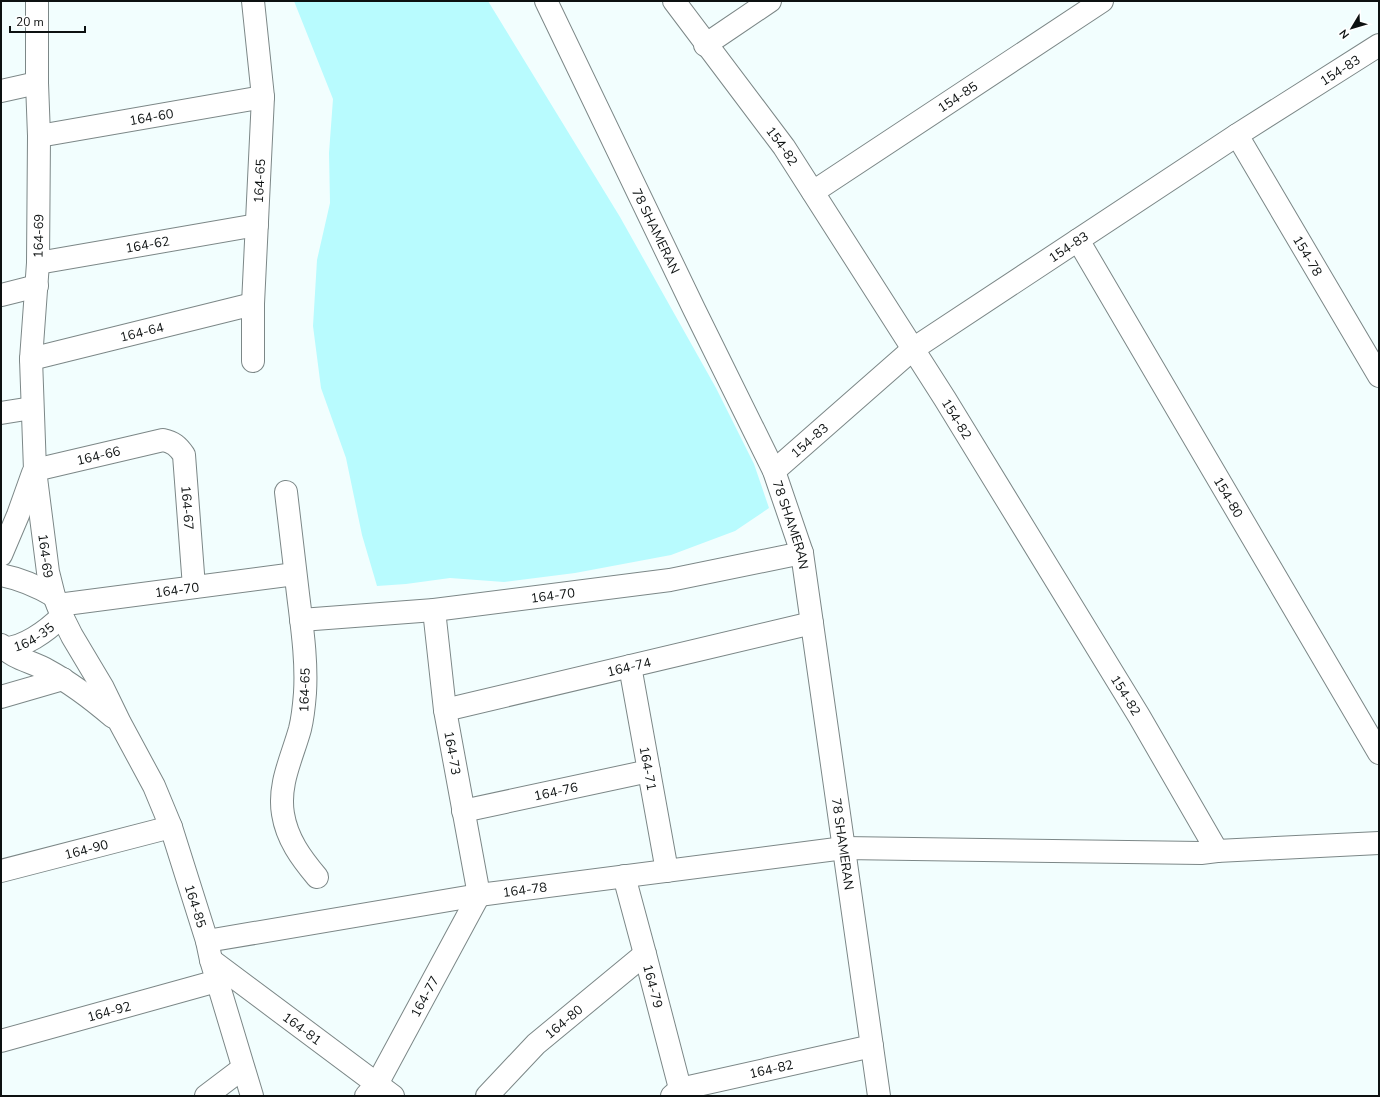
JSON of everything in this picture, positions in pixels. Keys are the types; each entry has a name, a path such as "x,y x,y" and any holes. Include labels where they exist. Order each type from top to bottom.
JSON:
{"street":[{"name":"164-69","path":"37,1 37,83 39,136 38,263 31,359 34,470 48,572 58,606"},
{"name":"164-65","path":"253,1 263,97 253,304 254,361"},
{"name":"78 SHAMERAN","path":"546,1 774,471 802,553 879,1096"},
{"name":"154-82","path":"674,1 784,147 945,398 1139,716 1216,851"},
{"path":"706,45 770,1"},
{"name":"154-85","path":"813,192 1102,1"},
{"name":"154-83","path":"774,471 913,350 1237,135 1379,45"},
{"path":"1,91 37,83"},
{"name":"164-60","path":"39,136 263,97"},
{"name":"154-78","path":"1237,135 1379,376"},
{"name":"164-62","path":"38,263 257,225"},
{"name":"154-80","path":"1078,240 1379,753"},
{"path":"1,295 37,286"},
{"name":"164-64","path":"31,359 253,304"},
{"path":"1,413 32,408"},
{"name":"164-66","path":"34,470 163,440"},
{"name":"164-67","path":"163,440 171,442 179,447 184,455 194,587"},
{"name":"164-69","path":"1,555 18,515 34,470"},
{"name":"164-65","path":"286,492 301,620 306,683 304,715 286,772 281,802 286,828 292,844 301,858 317,877"},
{"name":"164-70","path":"301,620 434,610 670,580 802,553"},
{"name":"164-70","path":"58,606 295,574"},
{"path":"1,576 21,580 38,586 58,606"},
{"name":"164-35","path":"2,647 17,645 41,634 52,626 58,606"},
{"name":"164-85","path":"58,606 72,636 103,688 154,786 171,827 252,1096"},
{"name":"164-73","path":"434,610 445,710 479,895"},
{"name":"164-74","path":"445,710 812,623"},
{"name":"164-85","path":"2,647 15,656 46,669 80,689 120,723"},
{"name":"164-71","path":"630,666 667,871"},
{"path":"1,697 64,680"},
{"name":"164-76","path":"463,811 649,771"},
{"name":"164-90","path":"1,872 171,827"},
{"name":"164-78","path":"209,950 479,895 844,848 1201,853 1379,843"},
{"name":"164-79","path":"624,876 645,954 678,1094"},
{"name":"164-77","path":"379,1092 479,895"},
{"name":"164-81","path":"209,950 379,1092"},
{"name":"164-80","path":"487,1096 536,1044 645,954"},
{"name":"164-92","path":"1,1041 217,981"},
{"name":"164-82","path":"678,1094 872,1046"},
{"path":"206,1096 243,1068"}],"shaded area":[{"path":"294,1 488,1 620,217 716,388 754,464 769,508 735,531 671,555 575,573 504,582 450,578 377,586 362,535 346,458 321,388 313,326 317,260 330,203 329,153 333,99"}]}
